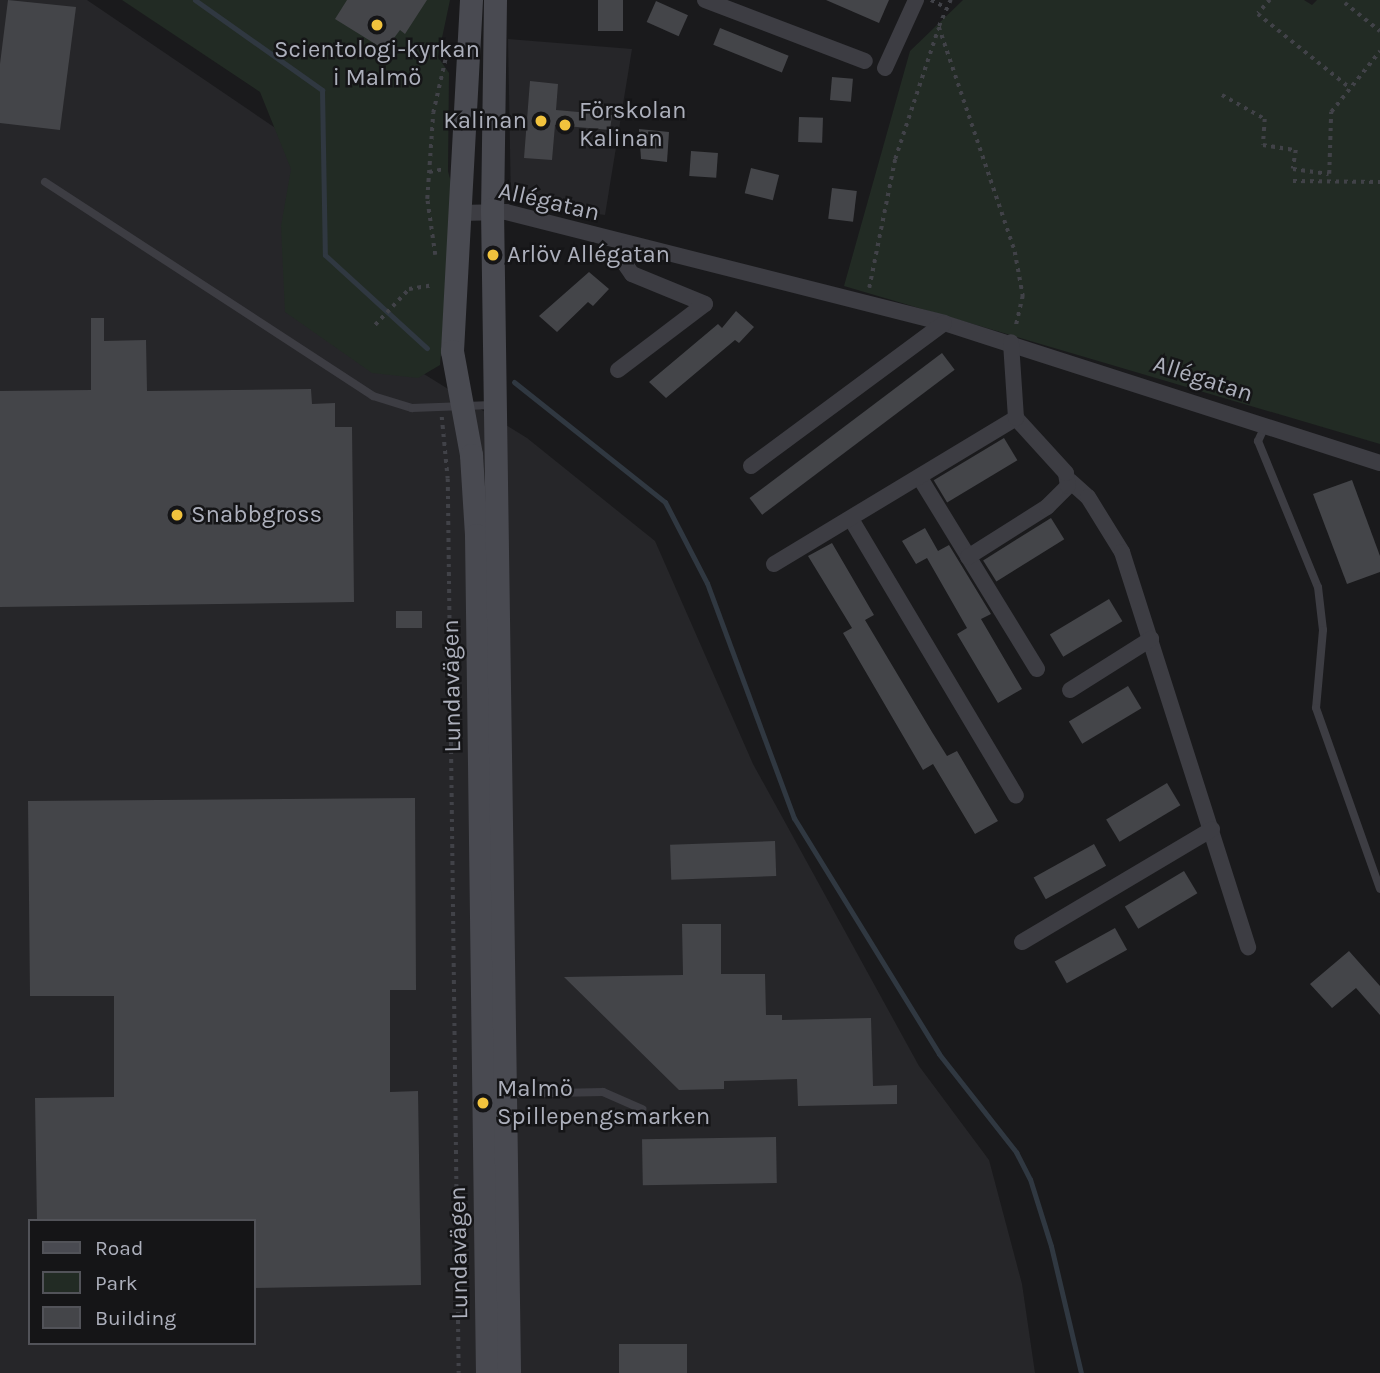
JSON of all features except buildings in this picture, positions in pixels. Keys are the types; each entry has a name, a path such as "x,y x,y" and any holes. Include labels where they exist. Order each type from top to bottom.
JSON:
{"main road":[{"name":"Lundavägen","path":"471,0 452,351 452,409 471,455 476,535 487,1373"},
{"name":"Lundavägen","path":"495,0 492,209 509,1373"}],"street":[{"path":"705,0 864,61"},
{"path":"885,68 916,0"},
{"name":"Allégatan","path":"459,213 492,209 944,323 1267,423 1380,463"},
{"name":"Allégatan","path":"618,370 705,304 632,274 625,264 628,244"},
{"path":"751,466 944,323"},
{"path":"1012,342 1016,418 1094,505 1122,552 1248,947"},
{"path":"774,564 1016,418"},
{"path":"920,478 1037,669"},
{"path":"968,557 1047,507 1065,493 1070,481"},
{"path":"851,519 1017,796"},
{"path":"1070,690 1151,639"},
{"path":"1022,942 1212,829"}],"lane":[{"path":"45,182 373,396 412,408 452,409 495,404"},
{"path":"1267,423 1258,442 1318,587 1323,629 1316,708 1380,889"},
{"path":"483,1095 603,1092 642,1109"}],"path":[{"path":"931,0 944,6"},
{"path":"866,304 895,159 944,6 951,0"},
{"path":"1270,0 1258,14 1350,88"},
{"path":"1345,3 1380,31"},
{"path":"939,27 1015,252 1023,296 1012,342"},
{"path":"435,261 429,172 433,113 447,50"},
{"path":"1222,94 1265,119 1263,145 1296,150 1293,169 1329,174 1331,111 1380,51"},
{"path":"429,172 446,169"},
{"path":"1293,181 1380,182"},
{"path":"434,296 435,273"},
{"path":"375,326 409,289 434,285"},
{"path":"452,409 448,479 459,1373"}],"shaded area":[{"path":"0,0 87,0 299,144 350,328 527,438 655,541 753,764 919,1066 989,1160 1022,1284 1035,1373 0,1373"},
{"name":"Förskolan Kalinan","path":"508,39 632,49 605,215 511,202"}],"green space":[{"path":"122,0 450,0 438,57 449,73 448,171 454,194 440,365 418,378 372,373 285,312 281,226 291,169 260,92"},
{"path":"963,0 1304,0 1312,5 1317,0 1380,0 1380,444 844,286 910,51"}],"waterway":[{"path":"195,0 322,90 325,255 427,348"},
{"path":"514,382 665,502 707,583 794,818 939,1054 1016,1152 1030,1179 1051,1246 1081,1373"}],"place":[{"name":"Scientologi-kyrkan i Malmö","path":"377,25"},
{"name":"Kalinan","path":"541,121"},
{"name":"Förskolan Kalinan","path":"565,125"},
{"name":"Arlöv Allégatan","path":"493,255"},
{"name":"Snabbgross","path":"177,515"},
{"name":"Malmö Spillepengsmarken","path":"483,1103"}]}
